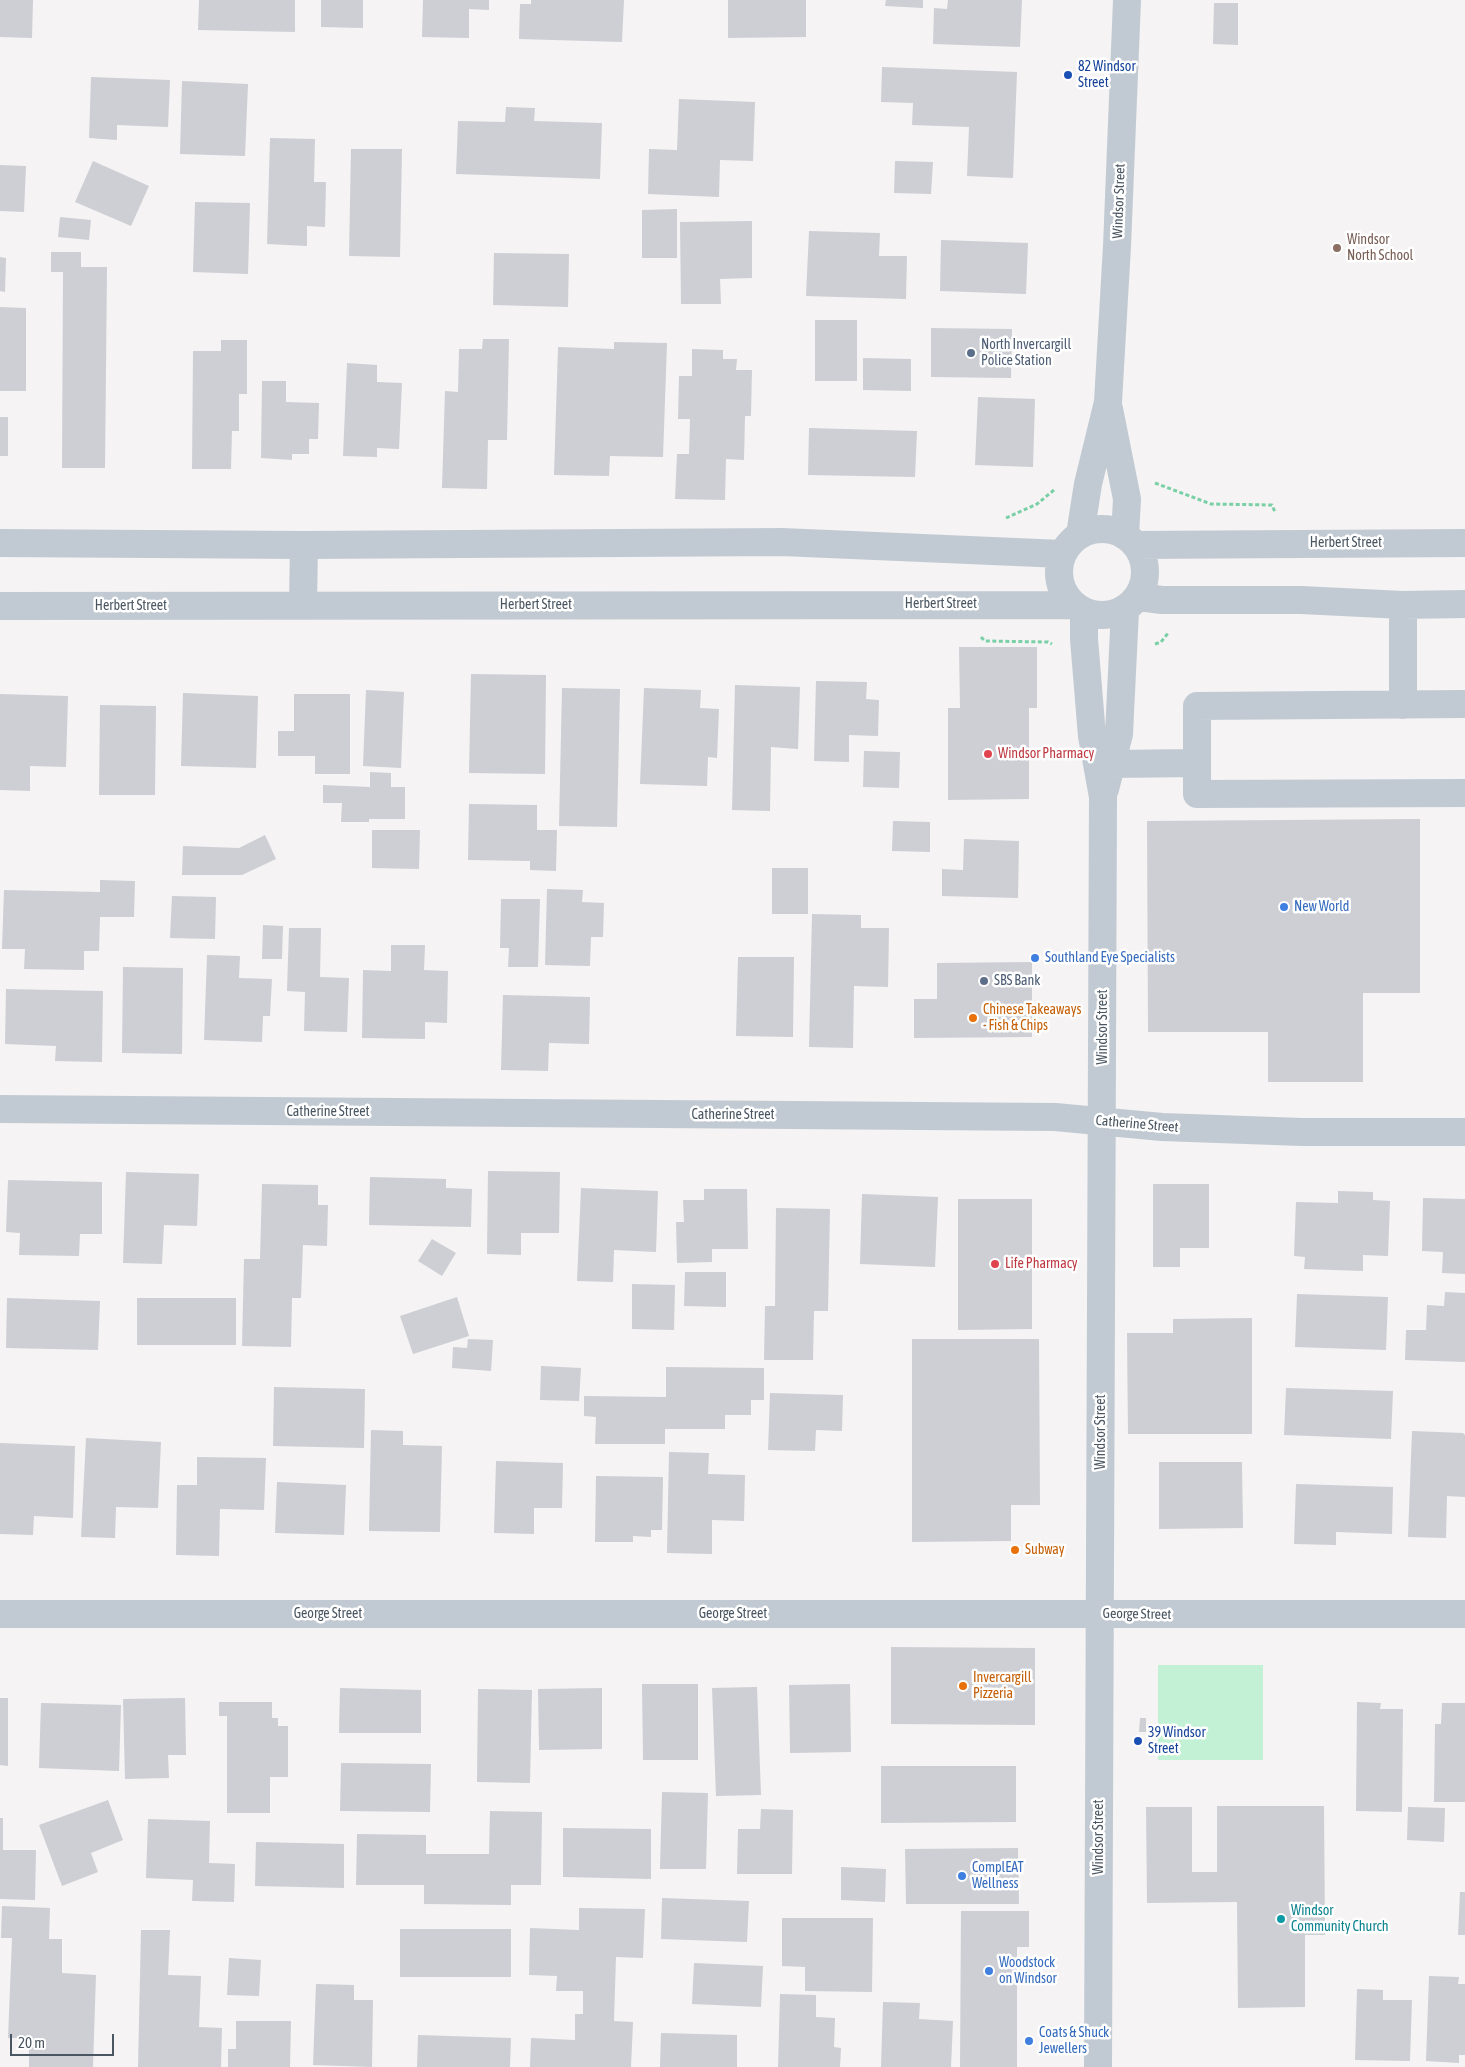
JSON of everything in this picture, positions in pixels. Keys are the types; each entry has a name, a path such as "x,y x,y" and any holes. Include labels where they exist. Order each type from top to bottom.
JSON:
{"street":[{"name":"Windsor Street","path":"1098,2067 1103,798 1092,736 1084,639 1078,608 1064,594 1059,581 1059,567 1071,544 1108,402 1117,246 1127,0"},
{"name":"Windsor Street","path":"1103,798 1119,734 1131,604 1144,584 1146,571 1143,558 1131,540 1126,499 1108,402"},
{"path":"0,543 304,545 782,542 1071,544 1089,531 1107,529 1131,540"},
{"name":"Herbert Street","path":"1131,540 1465,542"},
{"path":"303,605 304,545"},
{"path":"1078,608 1105,616 1131,604 1162,600 1301,600 1403,605 1465,604"},
{"name":"Herbert Street","path":"0,606 303,605 1078,608"},
{"path":"1403,605 1403,705"},
{"path":"1465,704 1197,706 1197,794 1465,793"},
{"path":"1111,764 1197,763"},
{"name":"Catherine Street","path":"0,1109 1055,1117 1162,1127 1302,1132 1465,1132"},
{"name":"George Street","path":"0,1614 1465,1614"}],"path":[{"path":"1152,484 1159,483 1211,504 1272,505 1275,514"},
{"path":"1000,521 1036,504 1055,489"},
{"path":"978,635 985,641 1048,642 1058,647"}],"green space":[{"path":"1158,1665 1263,1665 1263,1760 1158,1760"}],"building":[{"path":"0,0 33,0 32,38 0,37"},
{"path":"199,0 295,0 295,32 198,30"},
{"path":"321,0 363,0 363,28 321,27"},
{"path":"423,0 489,0 489,10 469,9 469,38 422,37"},
{"path":"531,0 624,0 622,42 519,39 520,4 531,4"},
{"path":"728,0 806,0 806,37 728,38"},
{"path":"886,0 923,0 923,8 885,6"},
{"path":"948,0 1022,0 1020,47 933,44 934,8 947,9"},
{"path":"1214,3 1238,3 1238,45 1213,44"},
{"path":"882,67 1017,72 1013,178 967,176 969,127 912,125 913,103 881,102"},
{"path":"91,77 170,80 168,127 117,125 117,140 89,138"},
{"path":"182,81 248,84 245,156 180,154"},
{"path":"679,99 755,102 753,161 720,160 719,197 648,194 649,149 677,150"},
{"path":"506,107 535,108 534,121 602,123 600,179 456,174 458,121 505,122"},
{"path":"270,138 315,139 314,182 326,182 325,227 307,226 307,246 267,244"},
{"path":"351,149 402,149 400,257 349,256"},
{"path":"93,161 149,186 131,226 75,202"},
{"path":"895,161 933,162 931,194 894,193"},
{"path":"0,165 26,166 24,212 0,211"},
{"path":"195,202 250,203 248,274 193,272"},
{"path":"677,209 677,258 642,258 642,210"},
{"path":"60,217 91,220 89,240 58,237"},
{"path":"752,221 752,278 720,279 721,304 681,304 680,222"},
{"path":"809,231 880,233 879,256 907,256 906,299 806,296"},
{"path":"941,240 1028,243 1026,294 940,291"},
{"path":"51,252 81,252 81,267 107,267 105,468 62,468 63,272 51,272"},
{"path":"494,253 569,254 568,307 493,305"},
{"path":"0,257 6,258 5,292 0,291"},
{"path":"0,307 26,308 26,391 0,391"},
{"path":"815,320 857,320 857,381 815,381"},
{"name":"North Invercargill Police Station","path":"931,328 1012,329 1011,378 931,377"},
{"path":"483,339 509,339 507,440 488,440 487,489 442,488 445,391 458,392 459,349 482,349"},
{"path":"221,340 247,340 247,394 239,394 239,431 232,431 231,469 192,469 193,351 221,351"},
{"path":"614,342 667,343 663,457 610,456 609,476 554,475 558,347 614,349"},
{"path":"692,349 723,350 723,359 737,359 736,370 752,370 751,416 745,416 744,460 726,459 725,500 675,499 677,454 689,454 690,419 678,419 679,376 692,376"},
{"path":"863,358 911,359 911,391 863,390"},
{"path":"347,363 377,365 377,382 402,383 399,449 377,448 377,457 343,456"},
{"path":"262,381 286,381 286,402 319,403 318,439 309,439 309,454 292,454 292,460 261,458"},
{"path":"978,397 1035,399 1033,467 975,465"},
{"path":"0,417 8,417 8,456 0,456"},
{"path":"809,428 917,431 915,477 808,475"},
{"name":"Windsor Pharmacy","path":"959,647 1037,647 1037,708 1029,708 1029,799 948,800 948,708 960,708"},
{"path":"471,674 546,675 545,774 469,773"},
{"path":"816,681 867,682 866,699 879,700 878,736 849,735 849,762 814,761"},
{"path":"735,685 800,687 798,749 771,747 770,811 732,810"},
{"path":"562,688 620,689 617,827 559,826"},
{"path":"644,688 701,690 700,708 719,709 717,758 708,757 707,786 640,784"},
{"path":"366,690 404,692 401,768 363,766"},
{"path":"183,693 258,696 256,768 181,766"},
{"path":"0,694 68,696 66,767 30,766 30,791 0,790"},
{"path":"294,694 350,694 350,774 315,774 315,756 278,756 278,731 294,731"},
{"path":"100,705 156,706 155,795 99,795"},
{"path":"864,751 900,752 899,788 863,787"},
{"path":"370,772 391,773 391,787 405,787 405,819 369,819 369,822 341,822 342,803 323,803 323,785 370,787"},
{"path":"469,804 537,805 537,830 557,830 556,871 530,870 530,861 468,860"},
{"name":"New World","path":"1420,819 1420,993 1363,993 1363,1082 1268,1082 1268,1032 1148,1032 1147,821"},
{"path":"893,821 930,822 930,852 892,851"},
{"path":"372,830 420,830 419,869 372,868"},
{"path":"265,835 276,859 242,875 182,875 183,846 239,848"},
{"path":"964,839 1019,841 1018,898 942,896 942,869 963,870"},
{"path":"772,868 808,868 808,914 772,914"},
{"path":"100,880 135,881 134,917 100,917 99,951 84,951 84,970 24,969 25,949 2,949 4,890 100,892"},
{"path":"547,889 583,890 582,902 604,903 603,937 591,937 590,966 545,965"},
{"path":"172,896 216,897 215,939 170,938"},
{"path":"501,899 540,899 538,967 508,967 509,948 500,948"},
{"path":"812,914 861,915 861,928 889,928 888,987 854,986 853,1048 809,1047"},
{"path":"263,925 283,926 282,959 262,959"},
{"path":"289,928 321,928 320,977 349,978 347,1032 304,1031 305,992 287,991"},
{"path":"391,945 425,945 424,970 448,971 447,1023 425,1022 425,1039 362,1038 363,970 391,971"},
{"path":"207,955 240,956 239,978 272,979 270,1016 263,1016 262,1042 204,1040"},
{"path":"738,957 794,957 793,1037 736,1036"},
{"path":"1032,962 1032,1037 914,1038 914,999 937,999 937,963"},
{"path":"123,967 183,968 182,1054 122,1053"},
{"path":"6,989 103,991 102,1062 55,1061 56,1046 5,1044"},
{"path":"503,995 590,997 589,1044 549,1043 548,1071 501,1070"},
{"path":"488,1171 560,1172 559,1233 521,1233 521,1255 487,1254"},
{"path":"126,1172 199,1174 197,1226 164,1225 162,1264 123,1263"},
{"path":"370,1177 446,1179 446,1188 472,1189 471,1227 369,1225"},
{"path":"8,1180 102,1182 102,1234 80,1234 79,1256 19,1255 20,1233 6,1232"},
{"path":"262,1184 318,1185 318,1205 328,1205 327,1246 303,1245 301,1298 292,1298 291,1347 242,1346 244,1259 260,1259"},
{"path":"1153,1184 1209,1184 1209,1248 1180,1248 1180,1267 1153,1267"},
{"path":"581,1188 658,1191 656,1252 614,1250 613,1282 577,1281"},
{"path":"704,1189 747,1189 748,1249 712,1249 712,1262 677,1263 676,1222 684,1222 683,1200 704,1200"},
{"path":"1338,1191 1373,1192 1373,1200 1390,1201 1388,1256 1363,1255 1363,1271 1304,1269 1305,1257 1294,1256 1296,1202 1338,1203"},
{"path":"862,1194 938,1197 935,1267 860,1264"},
{"path":"1423,1198 1465,1199 1465,1274 1442,1273 1443,1252 1422,1251"},
{"name":"Life Pharmacy","path":"958,1199 1032,1199 1032,1329 958,1330"},
{"path":"776,1208 830,1209 828,1311 814,1311 813,1360 764,1360 765,1306 775,1306"},
{"path":"432,1239 456,1253 442,1276 418,1261"},
{"path":"685,1272 726,1272 726,1307 684,1306"},
{"path":"632,1284 675,1285 674,1330 632,1329"},
{"path":"1445,1292 1465,1293 1465,1362 1405,1360 1406,1330 1426,1330 1427,1305 1444,1306"},
{"path":"1297,1294 1388,1297 1386,1350 1295,1347"},
{"path":"457,1297 469,1336 413,1354 400,1316"},
{"path":"7,1298 100,1301 98,1350 6,1348"},
{"path":"137,1298 236,1298 236,1345 137,1345"},
{"path":"1252,1318 1252,1434 1128,1434 1127,1333 1173,1333 1173,1319"},
{"path":"468,1339 493,1340 491,1371 452,1368 453,1347 467,1348"},
{"path":"912,1339 1039,1339 1040,1505 1011,1505 1011,1541 912,1542"},
{"path":"541,1366 581,1368 579,1401 540,1400"},
{"path":"666,1367 764,1368 764,1400 751,1400 751,1415 725,1415 725,1429 665,1429 665,1444 595,1444 596,1417 584,1416 584,1396 666,1397"},
{"path":"274,1387 365,1389 364,1448 273,1446"},
{"path":"1286,1388 1393,1391 1391,1439 1284,1435"},
{"path":"770,1393 843,1395 842,1431 816,1430 815,1451 768,1450"},
{"path":"371,1430 403,1431 403,1445 442,1446 440,1532 369,1531"},
{"path":"1412,1431 1463,1433 1465,1435 1465,1497 1447,1496 1446,1538 1408,1537"},
{"path":"86,1438 161,1442 158,1508 116,1507 115,1538 81,1537"},
{"path":"0,1443 75,1446 73,1518 34,1516 33,1535 0,1534"},
{"path":"669,1452 709,1453 708,1474 745,1475 744,1521 712,1520 712,1554 667,1553"},
{"path":"197,1457 266,1458 264,1510 220,1509 219,1556 176,1555 177,1485 197,1485"},
{"path":"496,1461 563,1463 562,1508 534,1508 534,1534 494,1533"},
{"path":"1159,1462 1242,1462 1243,1528 1159,1529"},
{"path":"596,1476 663,1477 662,1530 651,1530 651,1537 633,1536 633,1542 595,1542"},
{"path":"277,1482 346,1485 344,1535 275,1533"},
{"path":"1296,1484 1393,1487 1392,1534 1336,1532 1336,1545 1294,1544"},
{"name":"Invercargill Pizzeria","path":"891,1647 1035,1648 1035,1725 891,1724"},
{"path":"642,1684 698,1684 698,1760 643,1760"},
{"path":"850,1684 851,1752 790,1753 789,1685"},
{"path":"757,1687 761,1795 716,1796 712,1688"},
{"path":"340,1688 421,1690 421,1733 339,1733"},
{"path":"602,1688 602,1749 539,1750 538,1689"},
{"path":"478,1689 532,1690 530,1783 477,1782"},
{"path":"0,1698 8,1698 8,1766 0,1765"},
{"path":"185,1698 186,1755 168,1755 169,1778 125,1779 123,1699"},
{"path":"219,1702 272,1702 272,1718 278,1718 278,1726 288,1726 288,1777 270,1777 270,1813 227,1813 227,1716 219,1716"},
{"path":"1357,1702 1381,1703 1380,1709 1403,1709 1402,1812 1356,1811"},
{"path":"41,1703 121,1705 119,1771 39,1768"},
{"path":"1442,1703 1465,1703 1465,1802 1434,1802 1435,1724 1441,1724"},
{"path":"1140,1718 1146,1718 1146,1732 1139,1732"},
{"path":"341,1763 431,1764 430,1812 340,1811"},
{"path":"881,1766 1016,1766 1016,1822 881,1823"},
{"path":"662,1792 708,1793 706,1869 660,1869"},
{"path":"108,1800 123,1840 91,1853 98,1872 62,1886 39,1825"},
{"name":"Windsor Community Church","path":"1217,1806 1324,1806 1325,1935 1305,1935 1305,2007 1238,2008 1237,1902 1147,1903 1146,1807 1192,1807 1192,1872 1217,1872"},
{"path":"1408,1807 1445,1808 1444,1842 1407,1840"},
{"path":"761,1809 793,1810 792,1874 737,1874 738,1829 760,1829"},
{"path":"490,1811 542,1812 541,1885 511,1885 511,1905 424,1904 424,1885 356,1885 357,1834 426,1835 426,1854 489,1854"},
{"path":"0,1818 3,1818 3,1850 36,1850 35,1900 0,1899"},
{"path":"148,1819 210,1821 209,1863 235,1864 234,1902 192,1901 193,1880 146,1878"},
{"path":"563,1828 651,1829 651,1879 563,1877"},
{"path":"256,1842 344,1844 344,1888 255,1886"},
{"name":"ComplEAT Wellness","path":"1018,1848 1019,1904 906,1904 905,1849"},
{"path":"841,1867 886,1869 885,1902 841,1900"},
{"path":"1460,1892 1465,1892 1465,1935 1458,1935"},
{"path":"662,1898 749,1901 747,1942 661,1939"},
{"path":"2,1906 50,1908 49,1939 62,1939 62,1973 96,1975 93,2067 29,2067 29,2038 8,2038 12,1938 1,1938"},
{"path":"579,1908 645,1909 643,1958 616,1957 614,2021 633,2022 631,2067 530,2067 531,2038 575,2040 575,2014 583,2014 583,1991 556,1991 557,1976 529,1975 530,1928 579,1930"},
{"path":"961,1911 1029,1911 1029,1947 1017,1947 1017,2067 960,2067"},
{"path":"782,1918 873,1918 872,1992 805,1991 805,1967 782,1966"},
{"path":"400,1929 511,1929 511,1977 400,1977"},
{"path":"141,1930 170,1930 168,1975 201,1976 199,2027 222,2028 221,2067 138,2067"},
{"path":"229,1958 261,1960 259,1996 227,1995"},
{"path":"694,1963 763,1966 761,2007 692,2004"},
{"path":"1429,1976 1459,1977 1458,1984 1465,1984 1465,2055 1459,2055 1459,2063 1426,2061"},
{"path":"316,1984 354,1985 354,2000 373,2000 372,2067 313,2065"},
{"path":"1357,1989 1383,1990 1383,2000 1412,2000 1410,2061 1355,2060"},
{"path":"780,1994 816,1995 816,2017 835,2018 834,2047 841,2048 840,2067 778,2067"},
{"path":"883,2002 920,2003 919,2019 953,2021 951,2067 881,2067"},
{"path":"236,2021 291,2021 290,2067 228,2067 228,2049 236,2049"},
{"path":"661,2033 737,2035 737,2067 660,2067"},
{"path":"418,2035 511,2038 510,2067 417,2067"}],"place":[{"name":"82 Windsor Street","path":"1068,75"},
{"name":"Windsor North School","path":"1337,248"},
{"name":"North Invercargill Police Station","path":"971,353"},
{"name":"Windsor Pharmacy","path":"988,754"},
{"name":"New World","path":"1284,907"},
{"name":"Southland Eye Specialists","path":"1035,958"},
{"name":"SBS Bank","path":"984,981"},
{"name":"Chinese Takeaways - Fish & Chips","path":"973,1018"},
{"name":"Life Pharmacy","path":"995,1264"},
{"name":"Subway","path":"1015,1550"},
{"name":"Invercargill Pizzeria","path":"963,1686"},
{"name":"39 Windsor Street","path":"1138,1741"},
{"name":"ComplEAT Wellness","path":"962,1876"},
{"name":"Windsor Community Church","path":"1281,1919"},
{"name":"Woodstock on Windsor","path":"989,1971"},
{"name":"Coats & Shuck Jewellers","path":"1029,2041"}]}
